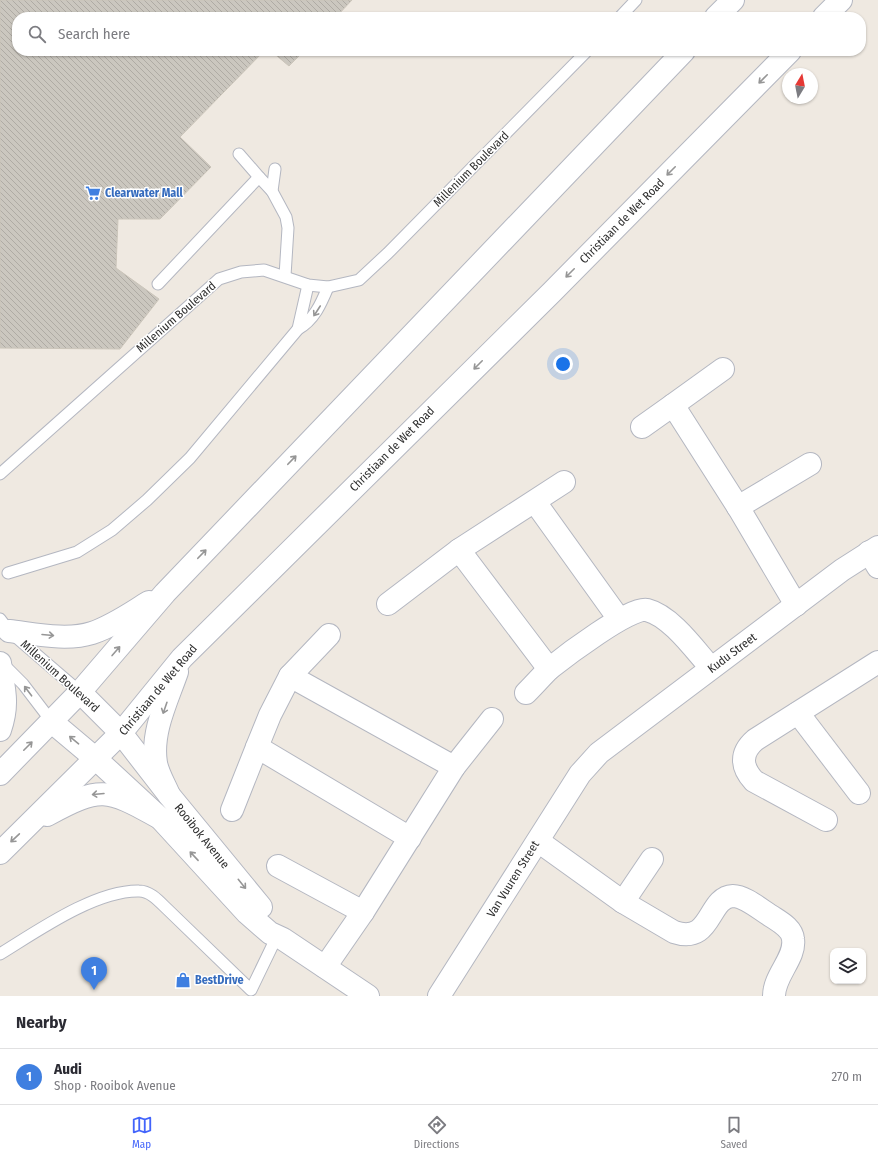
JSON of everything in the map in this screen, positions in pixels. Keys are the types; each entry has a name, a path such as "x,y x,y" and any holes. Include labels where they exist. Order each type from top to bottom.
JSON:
{"street":[{"path":"721,12 733,0"},
{"path":"0,774 80,692 165,593 679,56"},
{"name":"Christiaan de Wet Road","path":"0,853 31,824 121,733 182,658 552,292 785,56"},
{"path":"642,427 723,369"},
{"path":"673,405 738,507 796,606"},
{"path":"738,507 810,464"},
{"path":"388,604 459,550 564,482"},
{"path":"535,502 619,619"},
{"path":"459,550 550,669"},
{"name":"Kudu Street","path":"589,763 630,729 842,570 875,555"},
{"path":"4,625 70,636 91,634 110,626 165,593"},
{"path":"526,693 550,669 619,619 633,612 646,610 663,616 711,668"},
{"path":"232,810 270,715 290,676 329,635"},
{"path":"169,795 156,765 156,737 182,658"},
{"path":"0,661 6,702 5,715 0,730"},
{"path":"826,820 754,781 746,772 744,767 745,752 749,746 798,713 877,665"},
{"path":"290,676 454,767"},
{"name":"Millenium Boulevard","path":"80,692 121,733"},
{"path":"798,713 859,793"},
{"path":"325,967 363,912 454,767 492,719"},
{"path":"52,722 96,759"},
{"name":"Rooibok Avenue","path":"121,733 280,936"},
{"path":"257,747 410,838"},
{"name":"Rooibok Avenue","path":"96,759 160,818 247,913 368,996"},
{"name":"Van Vuuren Street","path":"448,993 538,841 580,774 589,763"},
{"path":"31,824 74,800 94,794 107,794 124,799 160,818"},
{"path":"538,841 623,902 674,932 682,935 695,933 704,927 718,906 726,898 733,896 741,898 782,923 791,932 794,940 792,951 776,983 774,996"},
{"path":"623,902 652,859"},
{"path":"278,866 363,912"}],"lane":[{"path":"625,12 636,0"},
{"name":"Millenium Boulevard","path":"0,474 219,279 241,272 264,270 308,285 328,287 359,280 388,254 582,56"},
{"path":"239,154 272,192 286,217 288,228 285,276"},
{"path":"272,192 275,169"},
{"path":"158,284 259,177"},
{"path":"298,329 308,285"},
{"path":"8,573 77,552 112,530 147,500 190,458 298,329 313,317 319,308 328,287"},
{"name":"Millenium Boulevard","path":"4,625 80,692"},
{"path":"0,661 23,684 52,722"},
{"path":"0,954 57,918 85,905 117,894 140,891 152,895 164,906 250,993 280,936"}],"building":[{"name":"Clearwater Mall","path":"0,0 352,0 341,12 12,12 12,56 259,56 180,137 211,167 160,219 118,219 116,268 159,299 120,349 0,348"},
{"path":"277,56 299,56 289,66"}],"place":[{"name":"Clearwater Mall","path":"93,193"},
{"name":"BestDrive","path":"183,980"},
{"name":"Audi","path":"94,990"}]}
